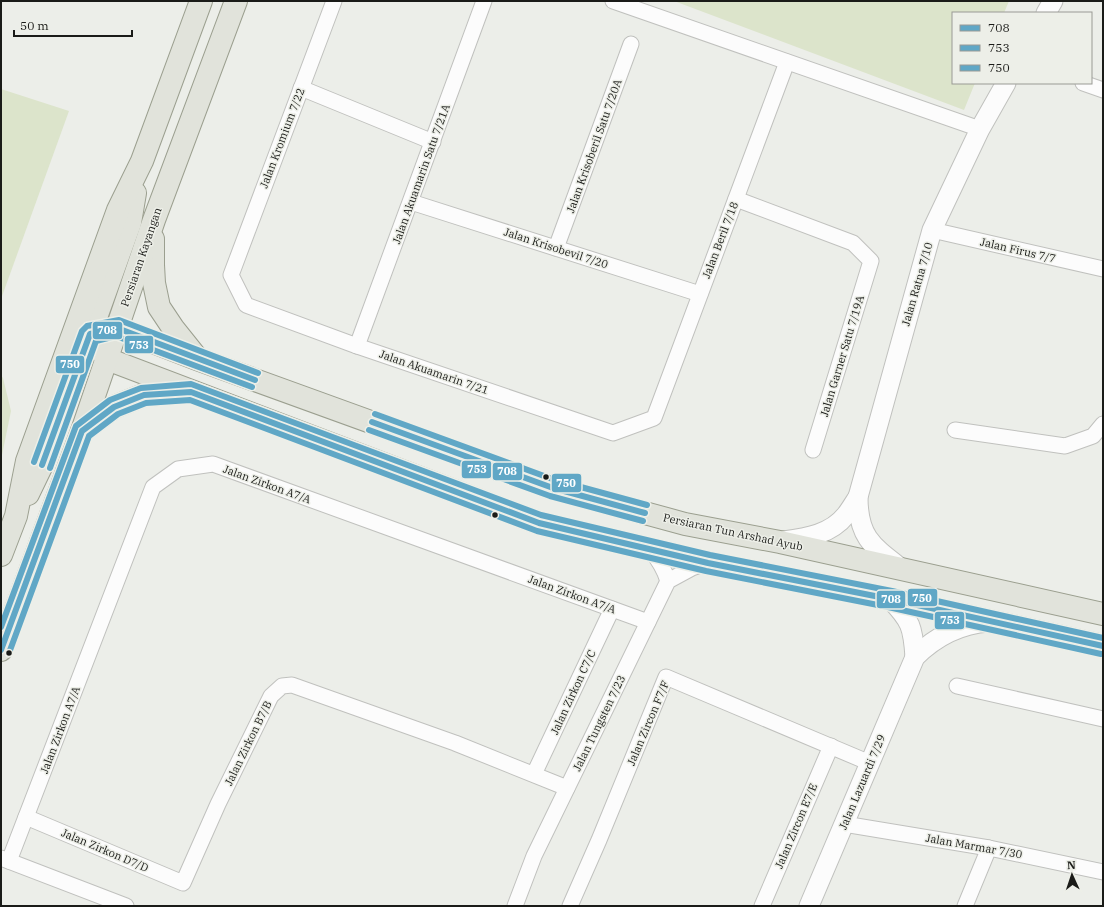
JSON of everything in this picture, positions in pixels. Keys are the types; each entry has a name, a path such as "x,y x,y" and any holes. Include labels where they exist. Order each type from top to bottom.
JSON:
{"main road":[{"path":"16,516 27,461 118,210 142,161 201,1"},
{"name":"Persiaran Kayangan","path":"1,650 82,431 154,220 236,1"},
{"path":"1,555 16,516 42,465 130,223 142,161"},
{"path":"154,220 152,265 159,307 197,359"},
{"path":"90,334 117,328"},
{"name":"Persiaran Tun Arshad Ayub","path":"117,328 197,359 553,488 685,524 780,542 1103,614"},
{"path":"90,334 106,359 539,523 708,563 890,599 1103,646"},
{"path":"82,431 114,407 144,395 191,392"}],"street":[{"name":"Jalan Kromium 7/22","path":"231,275 334,1"},
{"name":"Jalan Akuamarin Satu 7/21A","path":"357,346 484,1"},
{"path":"613,1 980,129"},
{"path":"1047,12 1053,1"},
{"name":"Jalan Krisoberil Satu 7/20A","path":"556,248 631,44"},
{"name":"Jalan Beril 7/18","path":"654,418 787,62"},
{"name":"Jalan Ratna 7/10","path":"902,569 878,551 865,535 861,526 858,512 858,497 932,230 980,129 1005,84"},
{"path":"1085,84 1103,90"},
{"path":"301,88 433,142"},
{"name":"Jalan Garner Satu 7/19A","path":"736,199 853,243 870,261 813,450"},
{"name":"Jalan Krisobevil 7/20","path":"411,202 700,294"},
{"name":"Jalan Firus 7/7","path":"932,230 1103,269"},
{"name":"Jalan Akuamarin 7/21","path":"231,275 246,305 357,346 613,433 654,418"},
{"path":"954,430 1065,446 1093,436 1103,424"},
{"name":"Jalan Zirkon A7/A","path":"5,859 26,816 153,487 178,469 213,464 648,622"},
{"name":"Jalan Ratna 7/10","path":"780,542 818,535 837,523 846,515 858,497"},
{"path":"650,549 662,565 668,581 692,568 708,563"},
{"name":"Jalan Tungsten 7/23","path":"515,906 534,856 668,581"},
{"path":"890,599 903,612 911,625 914,638 915,657"},
{"name":"Jalan Zirkon C7/C","path":"534,774 612,609"},
{"path":"915,657 940,636 952,630 978,623 997,622"},
{"name":"Jalan Lazuardi 7/29","path":"809,906 915,657"},
{"name":"Jalan Zircon F7/F","path":"570,906 602,833 666,677 870,763"},
{"name":"Jalan Zirkon B7/B","path":"183,883 218,804 271,696 282,686 292,685 455,743 567,788"},
{"path":"957,686 1103,719"},
{"name":"Jalan Zircon E7/E","path":"762,906 831,746"},
{"name":"Jalan Zirkon D7/D","path":"26,816 183,883"},
{"name":"Jalan Marmar 7/30","path":"844,824 989,848 1103,872"},
{"path":"966,906 989,848"},
{"path":"5,859 126,906"}],"green space":[{"path":"674,1 1009,1 1004,12 952,12 952,84 975,84 964,110"},
{"path":"1,89 69,111 1,299"},
{"path":"1,375 11,411 1,460"}],"transit line":[{"name":"750","path":"34,462 82,331 87,326 119,320 258,373"},
{"name":"708","path":"42,465 90,334 117,328 255,380"},
{"name":"753","path":"50,468 96,341 116,336 252,387"},
{"name":"750","path":"1,627 76,426 110,400 141,388 191,384 541,515 710,555 892,591 1103,638"},
{"name":"708","path":"1,650 82,431 114,407 144,395 191,392 539,523 708,563 890,599 1103,646"},
{"name":"753","path":"9,653 89,436 118,414 146,403 190,400 537,531 706,571 888,607 1101,654"},
{"name":"750","path":"375,414 555,480 647,505"},
{"name":"708","path":"372,422 553,488 645,513"},
{"name":"753","path":"369,430 550,496 643,521"}]}
